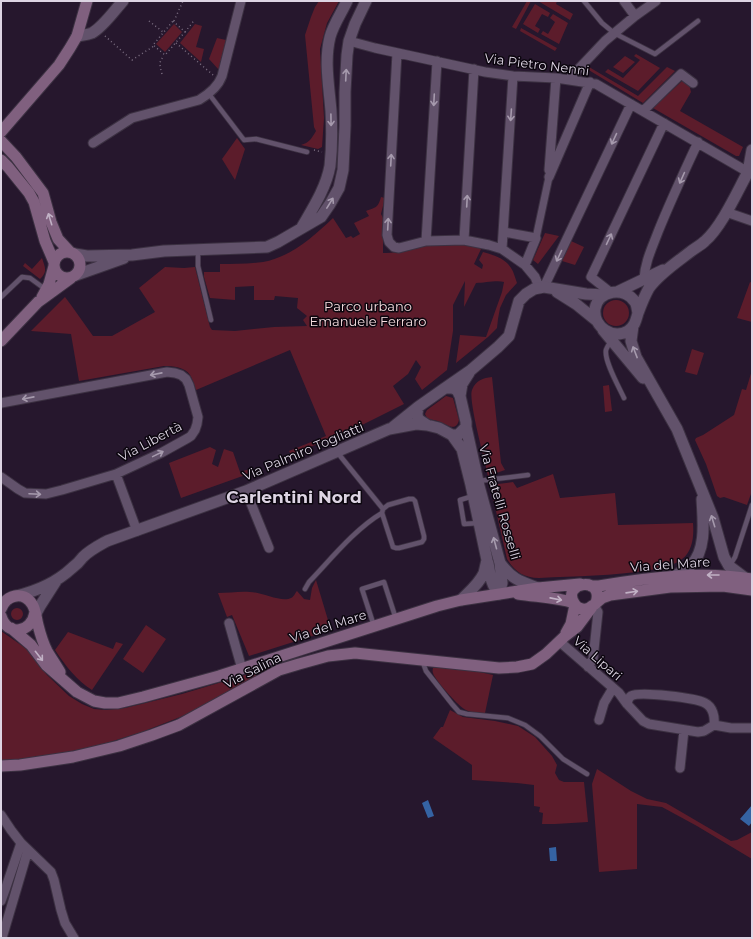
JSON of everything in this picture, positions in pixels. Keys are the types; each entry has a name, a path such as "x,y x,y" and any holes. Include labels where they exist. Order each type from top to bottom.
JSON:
{"main road":[{"path":"1,132 59,65 76,36 87,1"},
{"path":"1,141 16,157 43,193 51,222 58,239 78,257 80,262 81,267 79,272 74,277 38,302"},
{"path":"1,160 29,192 34,202 55,271 62,277 74,277"},
{"path":"1,340 38,302 46,290 56,258 66,251 72,253"},
{"name":"Via del Mare","path":"5,622 30,645 46,665 77,692 94,701 105,703 143,697 212,678 437,606 461,600 538,588 586,585 599,586 673,577 716,575 748,578"},
{"path":"505,594 550,597 574,604 581,609 589,608 594,605 597,595 596,591 586,585 576,587 573,590 572,599 574,604 571,624 562,640"},
{"name":"Via del Mare","path":"594,605 602,598 610,595 670,586 723,586 752,590"},
{"path":"1,609 9,597 23,597 27,599 34,607 35,615 47,651 67,683"},
{"name":"Via Salina","path":"1,766 20,765 73,757 119,746 152,735 179,725 279,670 328,656 355,653 498,668 517,667 532,664 577,627 594,605"},
{"path":"5,622 17,630 22,629 28,626 35,615"}],"street":[{"path":"76,36 93,32 123,1"},
{"path":"93,143 132,118 199,100 209,94 220,82 241,1"},
{"path":"302,228 326,182 330,166 331,111 327,57 330,36 347,1"},
{"path":"72,253 87,256 132,255 164,251 267,247 320,217 330,204 339,188 343,170 347,55 349,41 366,1"},
{"path":"624,1 635,16"},
{"path":"569,80 605,41 656,1"},
{"name":"Via Pietro Nenni","path":"349,41 397,53 513,76 556,78 590,82 750,170"},
{"path":"397,53 387,235 389,242 399,248 426,241 464,240 488,244 502,249 525,265 545,288 576,304 609,333 622,333 633,326"},
{"path":"426,241 437,61"},
{"path":"464,240 474,69"},
{"path":"643,111 681,74 693,83"},
{"path":"502,249 513,76"},
{"path":"525,265 536,238 548,177 556,78"},
{"path":"548,177 590,82"},
{"path":"545,288 631,104"},
{"path":"611,293 591,277 664,123"},
{"path":"644,279 644,268 698,142"},
{"path":"660,399 600,325 595,316 597,304 600,299 611,293 671,266 706,241 718,226 750,170 752,150"},
{"path":"726,212 752,221"},
{"path":"504,232 536,238"},
{"path":"74,277 132,255"},
{"path":"671,266 649,289 633,326 631,340 636,357 677,429 713,518 724,557 729,566 748,578"},
{"path":"390,429 418,407 471,370 498,347 509,336 519,301 534,289 545,288 586,294 624,293 634,301 638,313"},
{"path":"460,396 462,384 471,370"},
{"name":"Via Libertà","path":"1,403 167,372 181,375 186,380 189,385 198,418 198,424 191,436 161,453 116,474 46,494 25,493 1,477"},
{"path":"390,429 416,424 439,428 452,435 458,435 466,427 460,396 456,390 452,388 445,388"},
{"path":"418,407 418,419 427,425"},
{"name":"Via Fratelli Rosselli","path":"466,427 478,481 500,563 515,579 538,588"},
{"name":"Via Palmiro Togliatti","path":"57,580 73,568 95,547 107,541 246,490 390,429"},
{"name":"Via Fratelli Rosselli","path":"452,435 462,449 493,585 505,594"},
{"path":"116,474 137,531"},
{"path":"246,490 269,548"},
{"path":"673,577 692,564 698,556 702,545 702,492"},
{"path":"461,600 480,579 484,572 487,560"},
{"path":"500,563 502,583 505,594"},
{"path":"9,597 28,593 57,580"},
{"path":"35,615 57,580"},
{"path":"588,667 593,659 598,612 594,605"},
{"path":"229,624 242,669"},
{"name":"Via Lipari","path":"562,640 588,667 616,691"},
{"path":"616,691 632,696 652,694 706,703 712,710 715,718 715,725"},
{"path":"616,691 643,721 649,724 698,732 704,731 715,725 731,728 752,728"},
{"path":"599,720 604,703 616,691"},
{"path":"627,704 632,696"},
{"path":"680,768 684,730"},
{"path":"1,815 21,843 51,872 65,923 74,938"},
{"path":"1,901 3,890 21,843"},
{"path":"2,938 28,850"}],"lane":[{"path":"584,1 602,23 614,33 655,54 698,21"},
{"path":"209,94 244,140 256,139 307,152"},
{"path":"198,250 198,266 211,320"},
{"path":"1,297 22,277 30,278 46,290"},
{"path":"611,340 606,350 606,356 624,398"},
{"path":"305,589 309,582 351,538 371,519 383,511 388,505 409,498 413,499 415,501 424,539 422,542 399,548 393,547 383,511 337,452"},
{"path":"478,481 528,475"},
{"path":"729,566 735,557 752,505"},
{"path":"374,626 362,589 384,582 396,619"},
{"path":"422,660 426,671 459,712 508,718 525,725 540,736 563,759 587,774"}],"path":[{"path":"97,29 132,60 154,46 153,45 173,21 183,1"},
{"path":"149,21 163,33"},
{"path":"173,21 185,32"},
{"path":"162,74 160,62 161,58 176,43 193,22 196,21"},
{"path":"176,43 220,82"},
{"path":"154,46 165,55"},
{"path":"307,152 312,149 330,154"}],"green space":[{"path":"319,1 339,1 327,23 320,49 324,118 322,147 318,149 301,145 310,140 316,131 314,127 305,35 315,7"},
{"path":"527,1 531,1 516,29 512,27"},
{"path":"538,1 557,1 556,4 573,14 570,20"},
{"path":"535,4 550,13 548,17 542,14 535,26 540,29 538,33 523,24"},
{"path":"553,14 568,23 559,44 541,34 543,31 548,34 555,22 550,18"},
{"path":"174,24 182,32 165,52 156,44"},
{"path":"195,24 202,26 196,47 204,49 201,62 180,43"},
{"path":"521,28 557,48 555,51 520,31"},
{"path":"217,38 226,40 219,70 209,59"},
{"path":"636,54 660,68 638,91 605,72 608,69 623,78 640,60 634,56"},
{"path":"625,56 635,62 623,73 613,67"},
{"path":"589,67 638,96 667,67 675,71 643,103 587,69"},
{"path":"682,81 689,84 691,92 680,111 743,147 739,156 736,156 653,108"},
{"path":"237,138 245,149 235,180 222,159"},
{"name":"Parco urbano Emanuele Ferraro","path":"381,197 385,198 381,214 383,218 383,253 398,252 428,244 461,244 482,247 474,264 482,269 483,265 479,260 483,252 498,257 506,262 511,268 517,283 506,295 500,308 497,328 456,363 460,335 486,337 502,292 504,282 494,281 476,283 464,307 465,281 453,305 453,331 447,370 422,390 415,379 421,367 416,360 408,374 393,386 404,404 358,427 291,455 289,451 326,436 290,350 196,390 192,378 188,372 171,366 79,381 71,334 31,331 65,297 93,336 112,336 155,312 139,288 165,267 195,267 212,330 235,331 274,327 307,326 303,320 307,316 297,308 298,298 275,296 274,300 254,300 254,286 235,287 235,300 210,298 204,272 220,272 220,264 247,264 263,262 283,256 309,239 333,218 346,238 351,236 353,238 360,234 354,223 369,216 366,211 376,207"},
{"path":"545,233 559,236 538,264 533,260"},
{"path":"571,241 584,247 575,265 562,261"},
{"path":"42,258 45,271 40,279 23,266 25,263 32,269"},
{"path":"750,282 752,283 752,322 737,318"},
{"path":"616,300 625,304 629,313 625,322 616,326 607,322 603,313 607,304"},
{"path":"692,349 704,353 697,375 685,372"},
{"path":"752,370 752,491 747,505 717,496 706,464 695,440 734,415 742,389 746,390"},
{"path":"492,377 501,463 505,470 488,476 471,396 472,390 478,382"},
{"path":"609,385 612,411 605,412 603,386"},
{"path":"446,396 453,398 459,420 458,424 454,427 427,418 425,414 427,410"},
{"path":"210,447 216,450 212,464 218,467 224,449 233,452 240,472 250,469 251,473 181,498 169,463"},
{"path":"553,474 560,498 615,493 618,525 693,523 693,538 691,547 686,556 671,565 622,574 534,578 520,573 507,559 490,485 513,482 517,488"},
{"path":"316,580 331,630 249,656 232,615 227,617 218,593 250,592 287,599 293,597 297,591 304,599 310,600 312,588"},
{"path":"15,608 19,608 23,614 19,620 15,620 11,616 11,612"},
{"path":"146,625 166,639 143,673 123,659"},
{"path":"1,631 31,652 47,675 69,696 94,709 106,710 125,708 182,694 272,667 193,712 142,732 97,746 63,753 13,761 1,761"},
{"path":"68,632 113,649 116,642 123,644 92,690 81,682 55,650"},
{"path":"433,668 471,670 493,675 485,713 470,712 459,705 434,676"},
{"path":"450,710 463,717 495,721 518,726 535,737 552,756 557,765 555,773 559,780 564,782 584,782 588,822 542,824 543,813 539,812 540,807 534,806 534,785 472,780 472,765 433,738 441,727 443,727"},
{"path":"597,769 631,791 647,799 666,803 731,841 737,840 752,832 752,859 662,807 637,804 637,869 599,872 592,784"}],"water":[{"path":"428,800 434,816 428,818 422,803"},
{"path":"752,805 752,822 749,826 740,819"},
{"path":"556,847 557,861 550,861 549,848"}],"district":[{"name":"Carlentini Nord","path":"294,497"}]}
